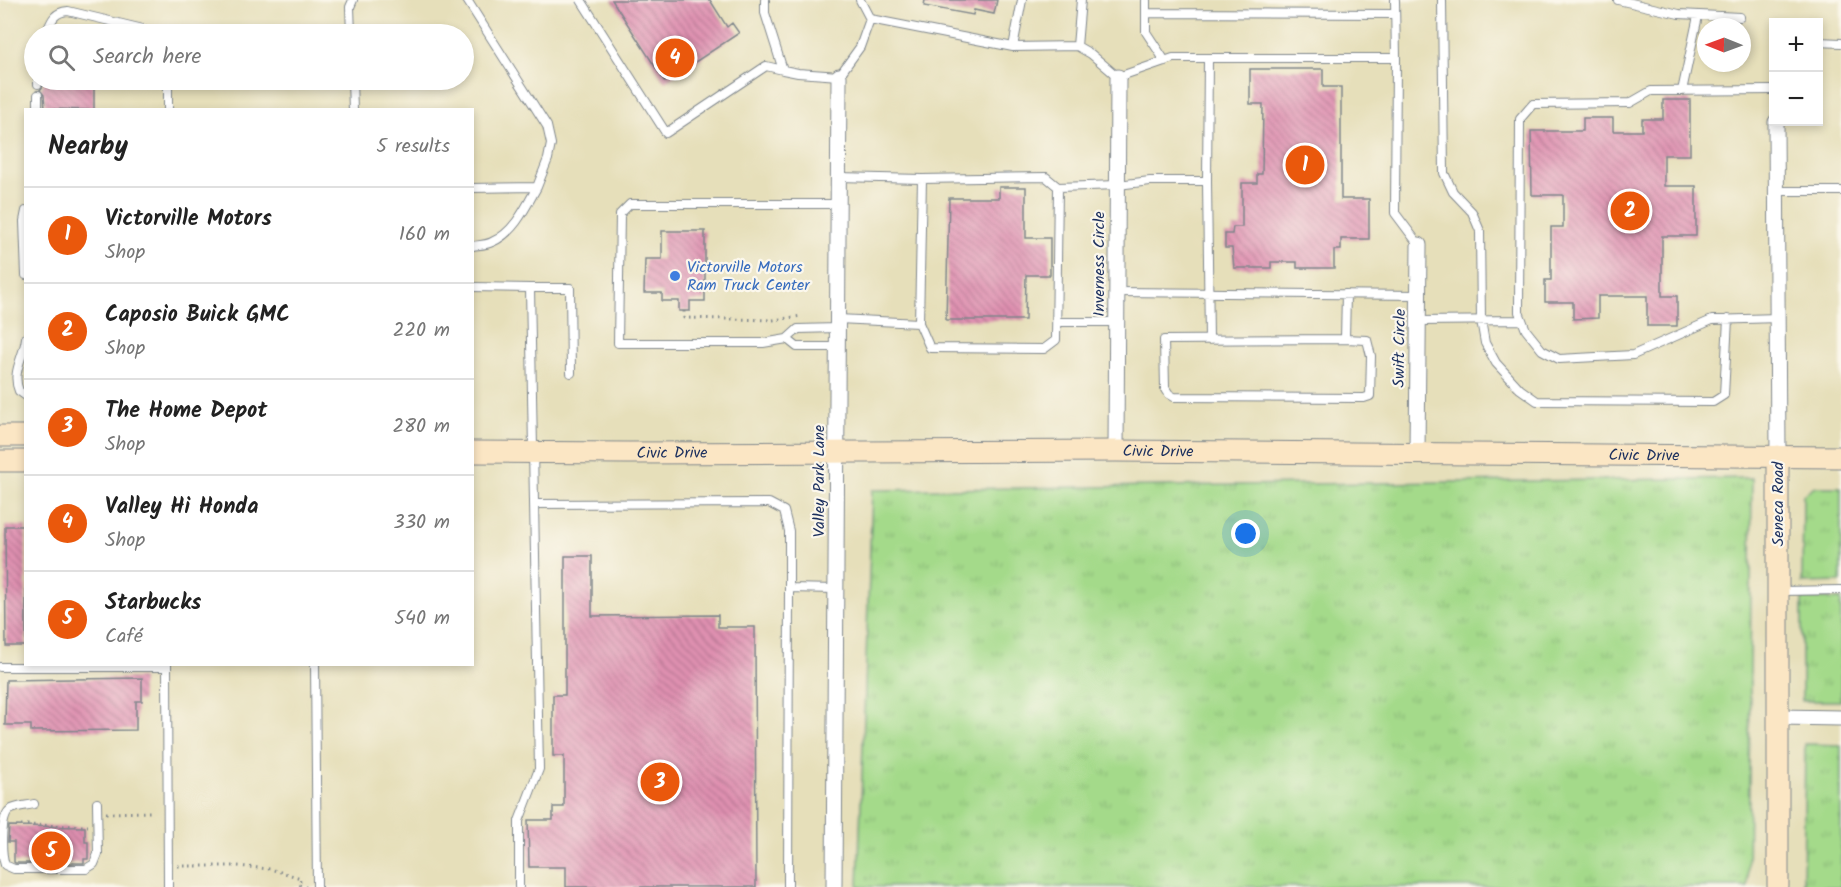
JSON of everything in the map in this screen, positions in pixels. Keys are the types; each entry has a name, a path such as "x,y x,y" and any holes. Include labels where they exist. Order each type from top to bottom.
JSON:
{"street":[{"name":"Valley Park Lane","path":"834,887 839,76"},
{"name":"Inverness Circle","path":"1116,451 1118,77"},
{"name":"Seneca Road","path":"1776,126 1778,887"},
{"name":"Swift Circle","path":"1417,452 1419,245"},
{"path":"0,436 24,436"},
{"name":"Civic Drive","path":"474,452 1417,452 1841,457"},
{"path":"0,461 24,461"},
{"path":"1778,717 1841,718"}],"lane":[{"path":"351,24 350,7 353,0"},
{"path":"467,0 547,126 551,144 548,159 525,211 501,237 490,243 474,246"},
{"path":"580,0 666,133 766,66 798,73 839,76 860,46 870,19 860,0"},
{"path":"756,0 765,13 783,70"},
{"path":"765,0 765,13"},
{"path":"1013,47 1022,0"},
{"path":"1077,46 1081,0"},
{"path":"1146,0 1146,32 1165,61"},
{"path":"1395,0 1395,213 1419,245"},
{"path":"1442,0 1444,173 1453,192 1472,212 1480,231 1481,320 1485,343 1496,363 1520,389 1537,401 1713,402 1724,395 1728,319"},
{"path":"1618,0 1678,14 1740,17"},
{"path":"51,24 55,15 61,11 68,11 122,24"},
{"path":"1146,13 1395,14"},
{"path":"1682,91 1698,16"},
{"path":"870,19 1013,47 1077,46 1091,54 1118,77 1173,58 1396,58"},
{"path":"1823,42 1841,43"},
{"path":"1208,58 1209,340"},
{"path":"168,90 168,108"},
{"path":"352,90 353,108"},
{"path":"1769,90 1651,91 1630,103 1533,104 1520,118 1520,312 1526,330 1542,350 1559,359 1633,355 1712,320 1778,318"},
{"path":"38,95 39,108"},
{"path":"838,177 1047,177 1058,187 1118,185 1150,181 1207,181"},
{"path":"922,178 919,323 930,348 1044,349 1056,340 1058,187"},
{"path":"474,188 537,187"},
{"path":"1777,191 1841,191"},
{"path":"838,204 630,204 620,214 618,343 764,343 787,339 798,329 838,324 919,323"},
{"path":"474,287 570,288 571,373"},
{"path":"519,887 519,821 539,769 530,288"},
{"path":"1117,292 1419,295"},
{"path":"1345,339 1346,294"},
{"path":"1418,321 1522,320"},
{"path":"1057,322 1117,322"},
{"path":"787,339 797,347 838,347"},
{"path":"1345,339 1367,340 1371,356 1370,396 1364,398 1174,397 1169,394 1165,381 1164,340 1345,339"},
{"path":"24,348 15,376 19,391 24,395"},
{"path":"535,504 769,503 784,511 789,531 788,887"},
{"path":"789,588 836,589"},
{"path":"1778,591 1841,590"},
{"path":"0,666 167,666 168,887"},
{"path":"315,666 317,887"},
{"path":"34,804 11,809 5,814 2,823 2,856 5,865 14,870 86,869 94,864 98,854 97,802"}],"path":[{"path":"684,310 684,318 774,320 805,316"},
{"path":"168,865 270,869 301,878 299,885 306,887"}],"green space":[{"path":"1752,478 1748,887 858,887 872,490"},
{"path":"1815,487 1841,487 1841,582 1802,583 1803,495"},
{"path":"1802,599 1841,599 1841,701 1802,701"},
{"path":"1805,744 1841,745 1841,887 1803,887"}],"building":[{"path":"612,0 710,0 727,27 732,23 739,33 665,82"},
{"path":"925,0 997,0 994,14 974,10 973,15 924,6"},
{"path":"1250,69 1323,69 1323,87 1341,87 1341,199 1369,199 1369,239 1341,239 1341,250 1334,250 1334,268 1297,268 1297,262 1271,262 1271,268 1234,268 1232,248 1225,248 1225,234 1232,234 1233,227 1242,227 1242,183 1257,183 1257,174 1262,174 1263,104 1250,104"},
{"path":"40,90 94,90 94,108 45,108 44,95"},
{"path":"1663,100 1690,100 1690,155 1664,155 1664,186 1696,186 1696,236 1662,236 1662,296 1677,296 1677,326 1647,326 1647,296 1598,296 1598,318 1573,319 1573,302 1545,302 1545,280 1551,280 1551,227 1563,227 1563,195 1532,195 1531,131 1583,131 1583,118 1613,118 1613,131 1642,131 1642,119 1663,119"},
{"path":"999,187 1026,187 1026,238 1050,238 1050,275 1026,275 1025,320 946,320 949,198 999,198"},
{"name":"Victorville Motors Ram Truck Center","path":"662,231 705,231 705,301 690,301 690,311 679,311 679,301 662,301 662,293 644,293 645,259 662,259"},
{"path":"5,526 24,526 24,646 6,646"},
{"path":"565,556 592,556 592,616 718,615 718,627 755,627 756,887 566,887 566,867 529,867 528,820 553,820 553,807 564,807 564,756 553,756 553,695 565,695"},
{"path":"142,678 142,701 136,701 136,730 31,731 31,725 5,725 6,680"},
{"path":"9,826 85,827 88,859 84,859 84,863 15,863 14,842 8,842"}],"place":[{"name":"Valley Hi Honda","path":"675,58"},
{"name":"Victorville Motors","path":"1305,165"},
{"name":"Caposio Buick GMC","path":"1630,211"},
{"name":"Victorville Motors Ram Truck Center","path":"675,276"},
{"name":"The Home Depot","path":"660,782"},
{"name":"Starbucks","path":"51,851"}]}
